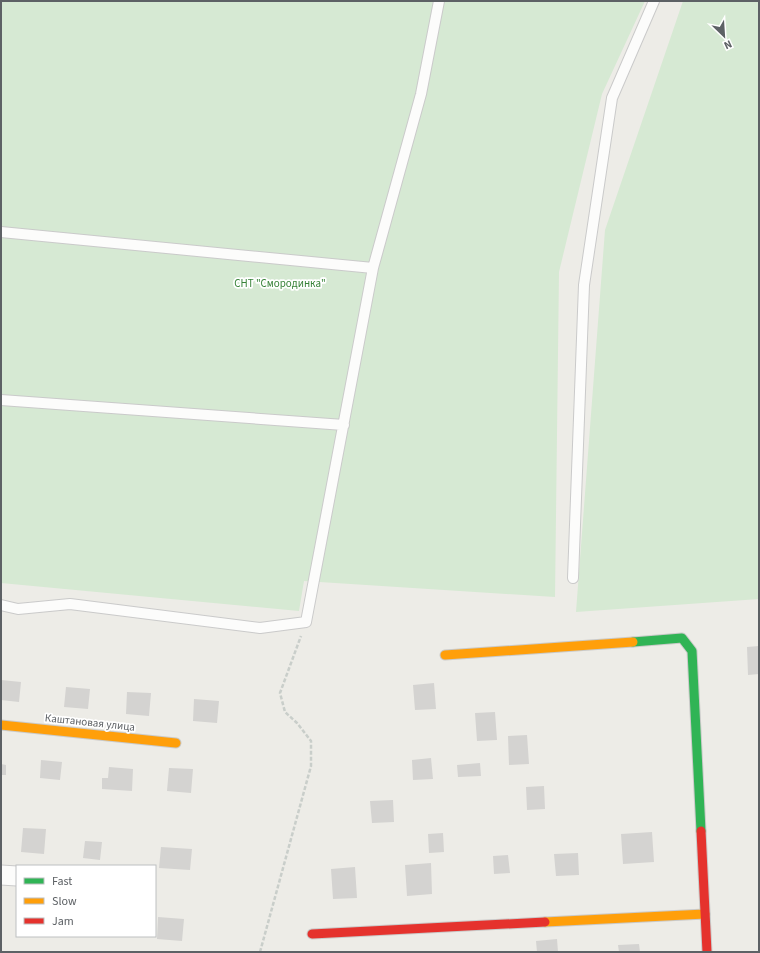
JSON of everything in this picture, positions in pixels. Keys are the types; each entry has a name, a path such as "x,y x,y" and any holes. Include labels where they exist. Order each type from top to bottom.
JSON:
{"street":[{"path":"445,655 682,638 692,651 707,952"},
{"name":"Каштановая улица","path":"1,725 176,742"},
{"path":"1,875 16,876"},
{"path":"312,934 705,914"}],"lane":[{"path":"1,605 18,609 70,604 260,628 306,622 373,268 421,94 439,1"},
{"path":"573,578 584,285 612,98 654,1"},
{"path":"1,232 373,268"},
{"path":"1,400 344,425"}],"path":[{"path":"260,952 311,766 311,741 297,723 285,712 280,693 306,622"}],"green space":[{"name":"СНТ \"Смородинка\"","path":"1,1 645,1 602,94 559,272 555,597 304,581 299,611 1,583"},
{"path":"683,1 759,1 759,599 576,612 605,230"}],"building":[{"path":"759,646 759,674 748,675 747,647"},
{"path":"1,680 21,682 19,702 1,700"},
{"path":"434,683 436,709 415,710 413,685"},
{"path":"66,687 90,689 88,709 64,707"},
{"path":"127,692 151,693 149,716 126,714"},
{"path":"194,699 219,701 217,723 193,721"},
{"path":"495,712 497,740 477,741 475,713"},
{"path":"527,735 529,764 509,765 508,736"},
{"path":"431,758 433,779 413,780 412,760"},
{"path":"41,760 62,762 60,780 40,778"},
{"path":"480,763 481,776 458,777 457,765"},
{"path":"1,764 6,765 6,775 1,775"},
{"path":"109,767 133,769 132,791 102,789 102,778 108,778"},
{"path":"169,768 193,769 191,793 167,791"},
{"path":"544,786 545,809 527,810 526,787"},
{"path":"393,800 394,822 372,823 370,801"},
{"path":"23,828 46,829 44,854 21,852"},
{"path":"652,832 654,862 623,864 621,834"},
{"path":"443,833 444,852 429,853 428,834"},
{"path":"85,841 102,842 100,860 83,858"},
{"path":"161,847 192,849 190,870 159,868"},
{"path":"578,853 579,875 556,876 554,854"},
{"path":"508,855 510,873 494,874 493,856"},
{"path":"431,863 432,894 407,896 405,865"},
{"path":"355,867 357,898 333,899 331,869"},
{"path":"158,917 184,919 182,941 157,939"},
{"path":"557,939 558,952 537,952 536,941"},
{"path":"639,944 640,952 619,952 618,945"}],"traffic: fast":[{"path":"633,642 682,638 692,651 701,831"}],"traffic: slow":[{"path":"445,655 633,642"},
{"path":"1,725 176,743"},
{"path":"545,922 705,914"}],"traffic: jam":[{"path":"701,831 707,952"},
{"path":"312,934 545,922"}]}
